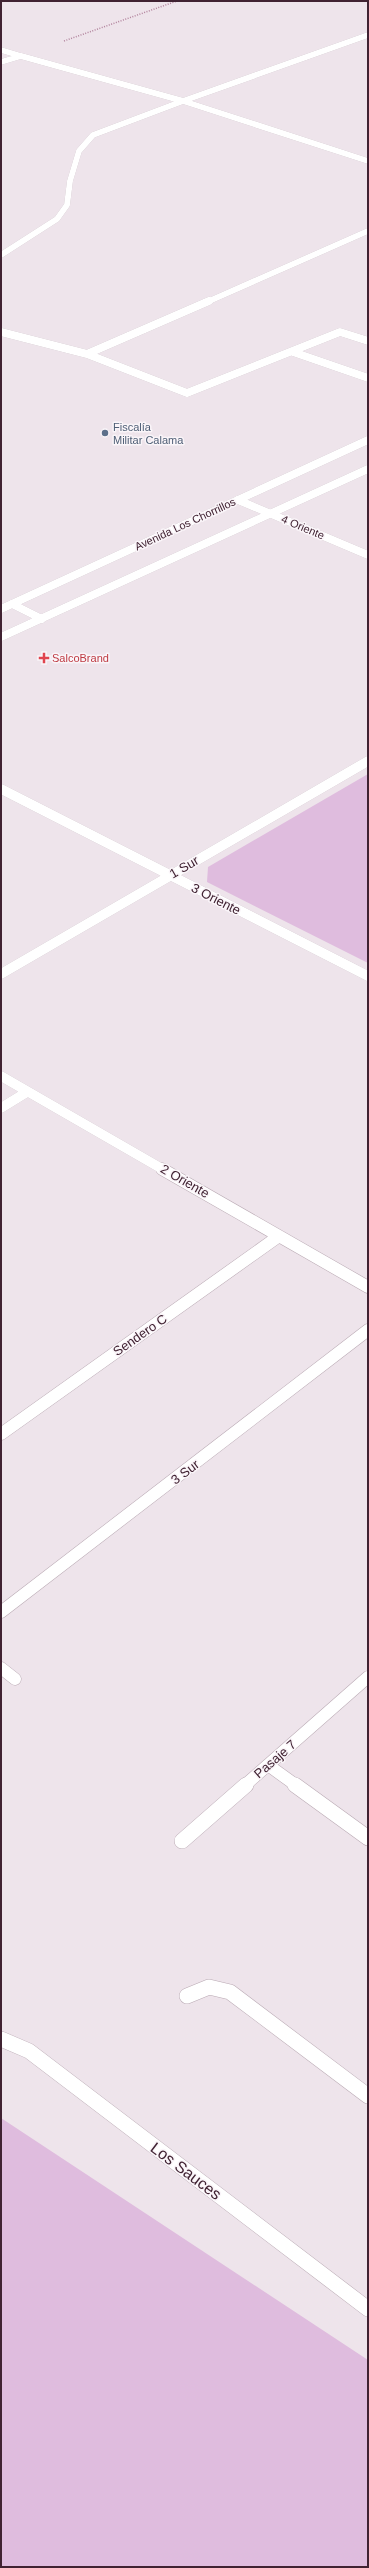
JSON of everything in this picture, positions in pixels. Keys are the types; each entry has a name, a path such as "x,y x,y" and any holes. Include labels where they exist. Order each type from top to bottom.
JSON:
{"street":[{"path":"1,255 57,219 67,205 70,181 79,150 94,135 368,34"},
{"path":"1,50 183,101 368,161"},
{"path":"1,62 21,56"},
{"path":"87,354 368,231"},
{"path":"1,332 87,354 187,393 340,332 368,341"},
{"path":"293,352 368,378"},
{"name":"Avenida Los Chorrillos","path":"1,609 368,440"},
{"name":"Avenida Los Chorrillos","path":"1,637 368,469"},
{"name":"4 Oriente","path":"238,500 368,555"},
{"path":"12,604 42,619"},
{"name":"1 Sur","path":"1,974 368,761"},
{"name":"3 Oriente","path":"1,789 368,976"},
{"name":"2 Oriente","path":"1,1076 368,1287"},
{"path":"1,1108 27,1092"},
{"name":"Sendero C","path":"1,1434 280,1236"},
{"name":"3 Sur","path":"1,1612 368,1330"},
{"path":"1,1668 15,1680"},
{"name":"Pasaje 7","path":"182,1841 368,1677"},
{"path":"268,1765 368,1838"},
{"path":"187,1996 210,1987 230,1992 368,2096"},
{"name":"Los Sauces","path":"1,2039 29,2051 368,2308"}],"path":[{"path":"21,56 177,1"}],"shaded area":[{"path":"368,774 368,963 207,882 208,867"},
{"path":"1,2118 368,2360 368,2567 1,2567"}],"place":[{"name":"Fiscalía Militar Calama","path":"105,433"},
{"name":"SalcoBrand","path":"44,658"}]}
